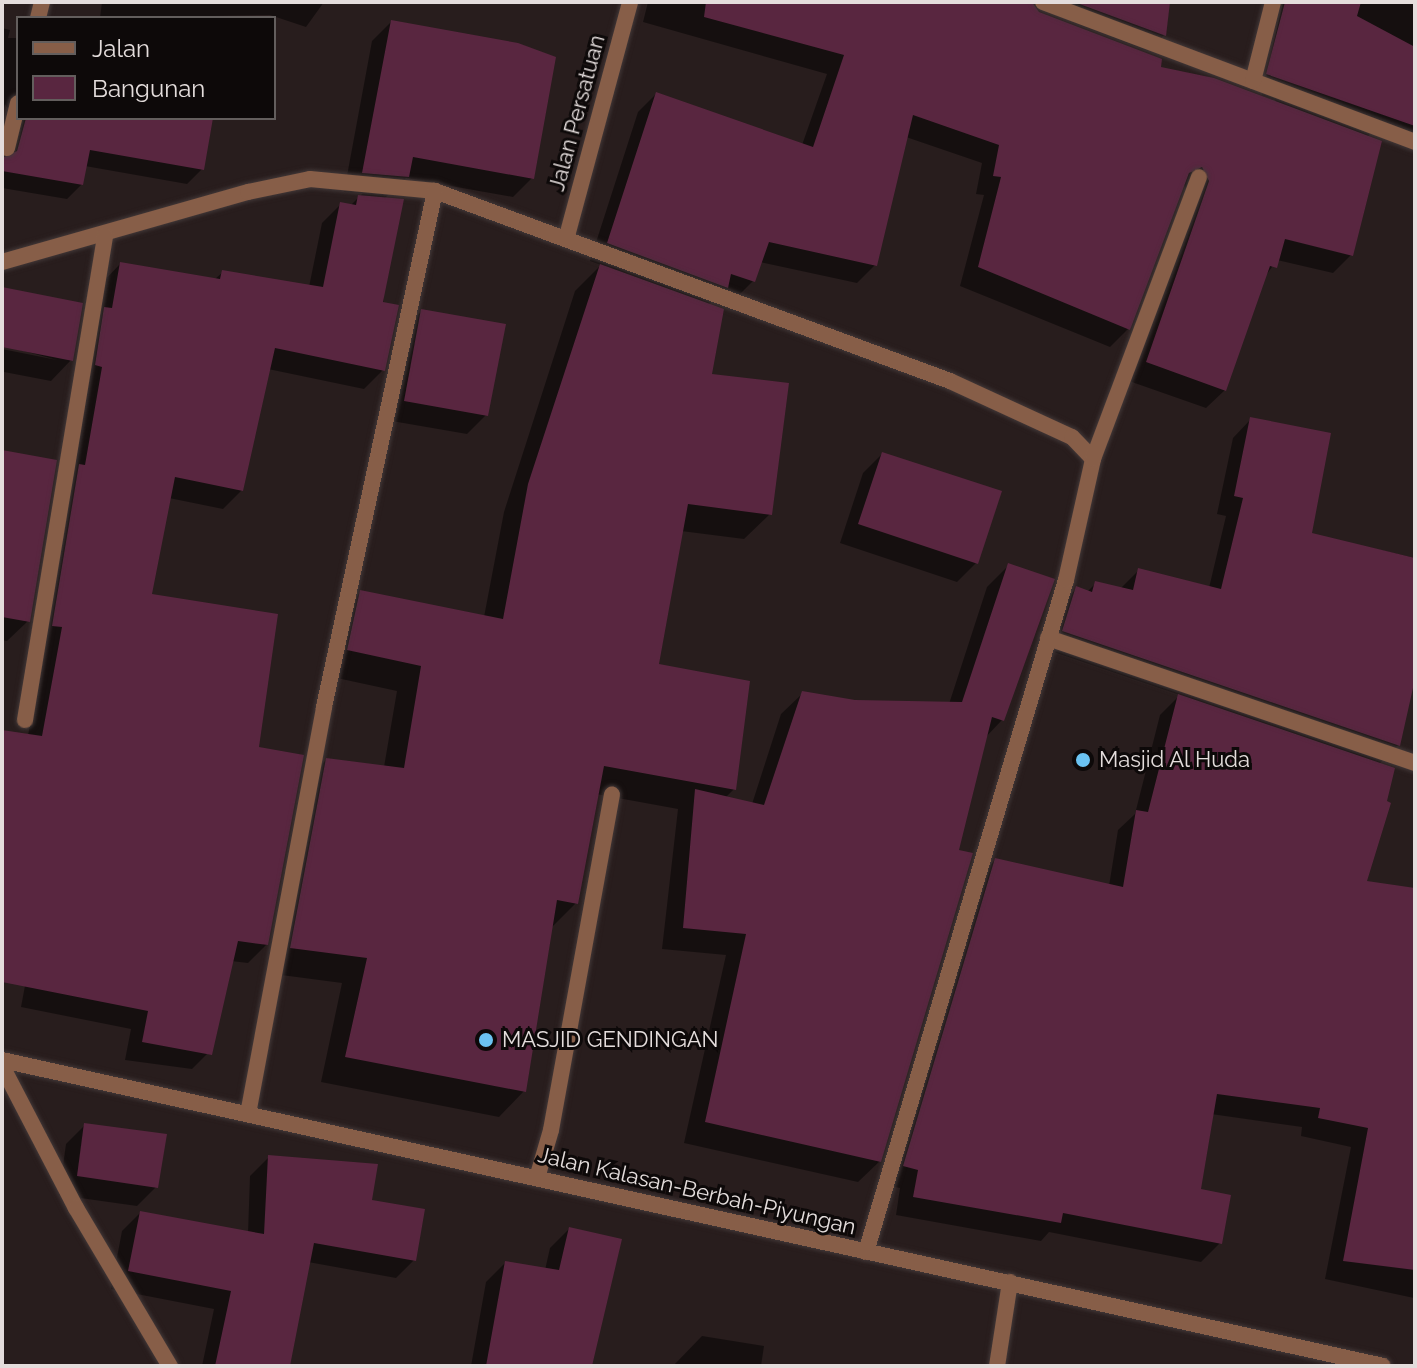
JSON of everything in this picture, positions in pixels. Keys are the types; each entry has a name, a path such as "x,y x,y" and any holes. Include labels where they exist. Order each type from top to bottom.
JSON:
{"street":[{"name":"Jalan Persatuan","path":"567,236 630,2"},
{"path":"1043,2 1415,142"},
{"path":"1253,81 1273,2"},
{"path":"7,148 16,111"},
{"path":"866,1252 1048,638 1093,459 1199,177"},
{"path":"2,262 105,236 248,192 310,179 435,191 567,236 950,381 1072,437 1093,459"},
{"path":"248,1114 324,707 435,191"},
{"path":"25,720 105,236"},
{"path":"1048,638 1415,763"},
{"path":"537,1178 551,1130 612,795"},
{"path":"2,1063 76,1208 170,1366"},
{"name":"Jalan Kalasan-Berbah-Piyungan","path":"2,1063 248,1114 1383,1366"},
{"path":"997,1366 1010,1282"}],"building":[{"path":"706,2 1032,2 1039,12 1162,59 1161,67 1214,78 1382,141 1353,256 1285,239 1277,268 1270,266 1226,391 1146,362 1209,181 1202,167 1189,173 1130,330 978,267 1001,177 993,176 999,145 913,115 877,266 769,242 755,282 731,274 728,288 607,243 656,92 813,147 844,55 704,17"},
{"path":"1074,2 1170,2 1166,36"},
{"path":"1285,2 1361,2 1357,16 1415,47 1415,126 1266,74"},
{"path":"391,20 518,43 556,57 534,179 413,157 409,177 362,173"},
{"path":"25,120 213,120 204,170 90,150 83,185 2,171 2,158 17,151"},
{"path":"358,195 404,199 383,302 399,305 385,371 275,348 243,491 175,477 152,594 278,614 259,747 304,755 268,945 238,941 212,1055 142,1042 148,1011 2,982 2,730 42,736 62,627 52,626 79,464 85,465 102,367 95,365 104,307 112,308 120,262 220,279 222,270 323,287 340,202 356,205"},
{"path":"600,264 724,309 712,374 789,383 772,515 688,504 659,664 750,681 736,790 604,766 578,904 557,900 526,1092 345,1057 367,958 290,948 326,758 404,768 421,666 347,650 360,590 503,619 528,484"},
{"path":"2,287 83,303 73,361 2,347"},
{"path":"421,309 506,324 488,416 404,401"},
{"path":"1250,417 1331,433 1312,533 1415,558 1415,679 1400,746 1062,631 1076,586 1092,592 1095,581 1133,590 1138,568 1221,589 1243,498 1234,496"},
{"path":"2,450 57,460 30,622 2,617"},
{"path":"882,452 1002,491 978,564 858,524"},
{"path":"1008,563 1055,579 1004,721 992,717 959,850 973,853 881,1162 705,1122 746,934 683,928 695,789 764,805 802,691 855,700 962,702"},
{"path":"1178,694 1395,768 1387,801 1391,803 1367,881 1415,888 1415,1270 1343,1261 1368,1128 1318,1118 1320,1108 1217,1094 1201,1189 1231,1195 1222,1244 1063,1213 1061,1223 913,1197 918,1170 903,1166 995,858 1123,887 1136,810 1148,812"},
{"path":"84,1123 167,1134 158,1188 77,1176"},
{"path":"268,1155 378,1164 372,1200 425,1209 416,1261 314,1243 290,1366 215,1366 231,1291 128,1271 140,1211 264,1234"},
{"path":"569,1227 622,1239 592,1366 486,1366 505,1261 559,1270"}],"place":[{"name":"Masjid Al Huda","path":"1083,760"},
{"name":"MASJID GENDINGAN","path":"486,1040"}]}
